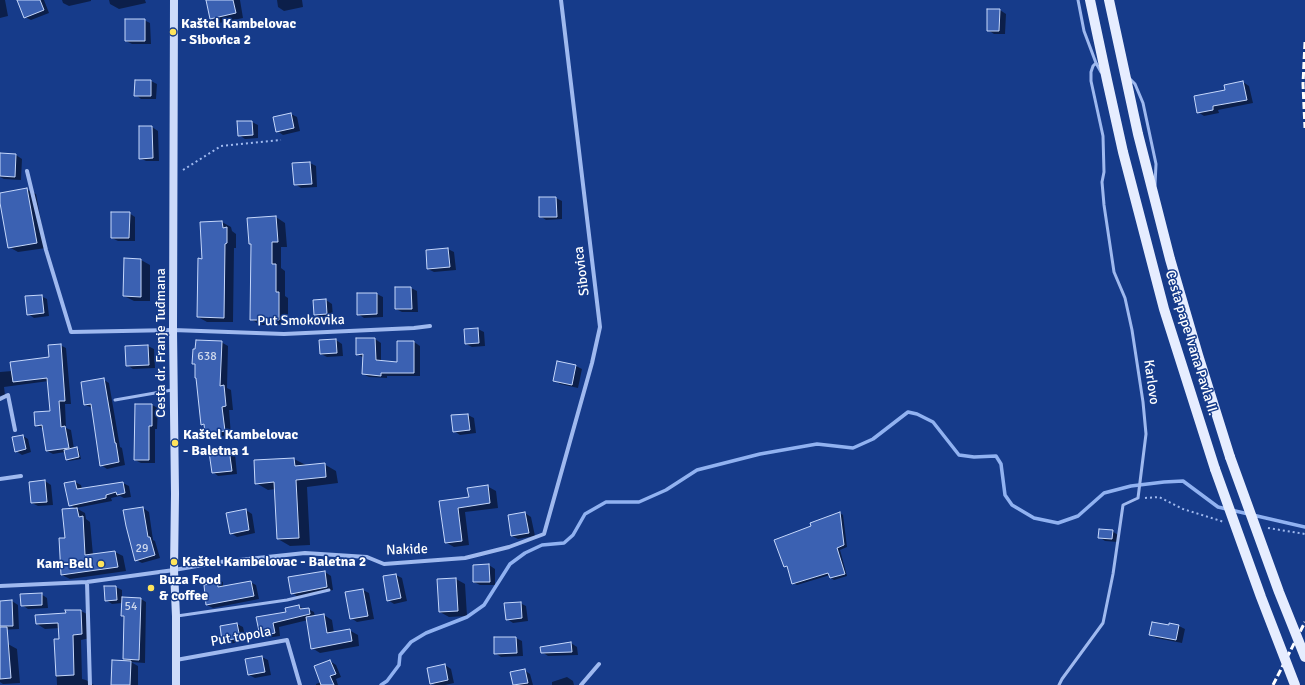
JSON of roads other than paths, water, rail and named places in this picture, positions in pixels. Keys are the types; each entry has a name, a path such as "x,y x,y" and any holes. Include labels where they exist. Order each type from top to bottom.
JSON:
{"main road":[{"name":"Cesta dr. Franje Tuđmana","path":"174,0 173,330 176,685"},
{"name":"Cesta pape Ivana Pavla II.","path":"1090,0 1124,152 1164,309 1215,469 1261,597 1295,685"},
{"name":"Cesta pape Ivana Pavla II.","path":"1110,0 1124,73 1153,197 1198,355 1230,457 1274,578 1305,657"}],"street":[{"name":"Sibovica","path":"544,534 592,363 600,327 561,0"},
{"name":"Put Smokovika","path":"26,171 46,250 71,332 173,330 284,334 430,326"},
{"path":"0,399 8,395 15,430"},
{"path":"0,479 22,476"},
{"name":"Nakide","path":"0,586 87,582 220,562 305,553 367,557 384,564 465,558 509,547 544,534"},
{"path":"87,582 90,685"},
{"name":"Put topola","path":"176,660 287,640 300,685"},
{"path":"581,685 599,664"}],"lane":[{"path":"1078,0 1084,31 1096,63 1108,83"},
{"name":"Karlovo","path":"1059,685 1062,678 1103,623 1113,574 1123,505 1138,498 1146,434 1143,402 1132,330 1125,298 1114,272 1104,206 1102,182 1104,172 1103,136 1091,81 1091,72 1096,63"},
{"path":"115,400 174,389"},
{"path":"176,616 287,600 329,590"}],"waterway":[{"path":"381,685 387,681 399,665 400,655 411,642 426,633 467,617 484,605 510,564 525,553 542,545 564,543 573,535 585,514 606,502 639,502 666,490 697,470 760,454 817,444 853,448 873,439 908,412 917,414 933,422 959,455 974,457 996,456 1001,464 1005,495 1012,505 1034,518 1058,523 1078,516 1104,493 1131,486 1183,481 1218,507 1305,527"}],"railway":[{"path":"1305,42 1303,84 1305,128"},
{"path":"1273,685 1305,622"}],"place":[{"name":"Kaštel Kambelovac - Sibovica 2","path":"173,32"},
{"name":"Kaštel Kambelovac - Baletna 1","path":"175,443"},
{"name":"Kaštel Kambelovac - Baletna 2","path":"174,562"},
{"name":"Kam-Bell","path":"101,564"},
{"name":"Buza Food & coffee","path":"151,588"}]}
